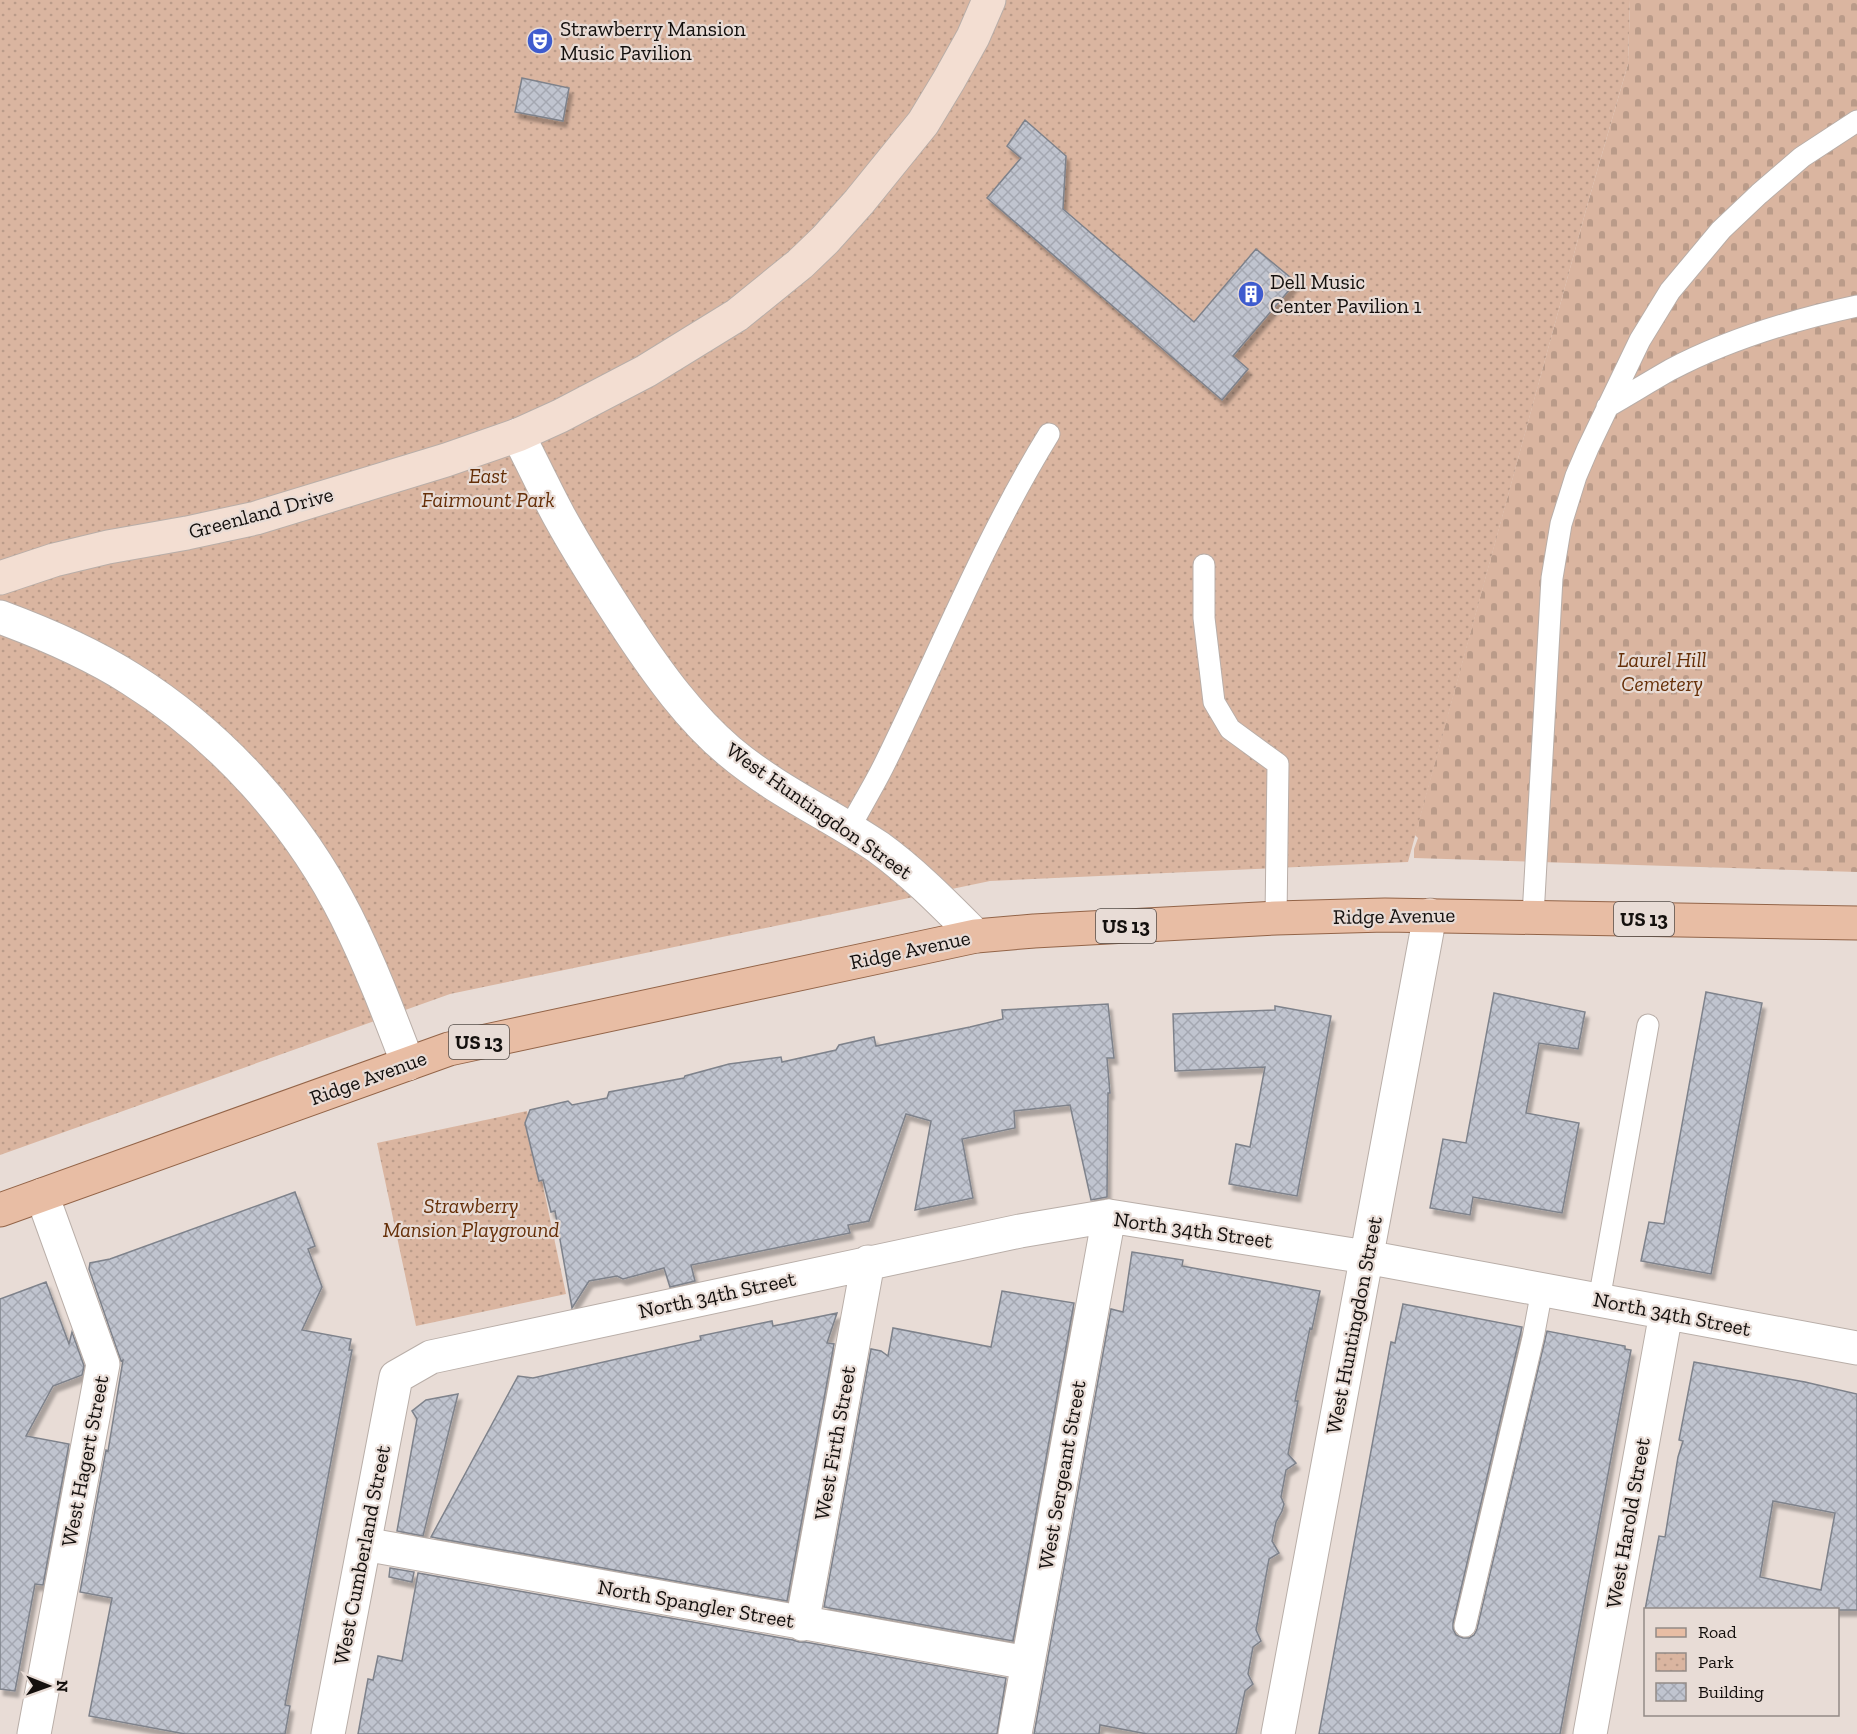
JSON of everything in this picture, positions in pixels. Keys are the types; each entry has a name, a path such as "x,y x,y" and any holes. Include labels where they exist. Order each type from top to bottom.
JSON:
{"main road":[{"name":"Greenland Drive","path":"0,578 54,560 108,547 256,518 446,460 518,435 646,372 737,315 800,264 859,202 923,123 973,38 989,0"},
{"name":"Ridge Avenue","path":"0,1210 467,1044 976,936 1276,918 1385,915 1857,923"}],"street":[{"name":"West Huntingdon Street","path":"518,435 560,517 612,604 649,659 699,723 747,766 879,848 909,871 976,936"},
{"path":"0,617 43,633 132,680 171,707 241,769 302,843 341,906 376,982 408,1064"},
{"name":"West Huntingdon Street","path":"1278,1734 1430,915"},
{"name":"West Hagert Street","path":"34,1734 103,1364 42,1195"},
{"name":"North 34th Street","path":"396,1377 431,1357 868,1262 1020,1231 1109,1216 1366,1257 1857,1348"},
{"name":"West Sergeant Street","path":"1015,1734 1109,1216"},
{"name":"West Firth Street","path":"802,1624 868,1262"},
{"name":"West Harold Street","path":"1590,1734 1666,1313"},
{"name":"West Cumberland Street","path":"328,1734 396,1377"},
{"name":"North Spangler Street","path":"364,1544 1028,1663"}],"lane":[{"path":"1533,916 1550,611 1557,547 1563,516 1576,476 1640,340 1670,291 1721,230 1759,194 1802,157 1857,121"},
{"path":"1607,407 1671,370 1726,344 1785,323 1857,306"},
{"path":"849,829 885,763 1000,519 1049,434"},
{"path":"1203,566 1204,618 1214,702 1230,729 1278,764 1276,918"},
{"path":"1599,1300 1648,1025"},
{"path":"1465,1626 1533,1338 1542,1290"}],"green space":[{"name":"East Fairmount Park","path":"0,0 1630,0 1628,64 1408,862 990,881 450,994 0,1155"},
{"name":"Laurel Hill Cemetery","path":"1630,0 1857,0 1857,872 1414,858 1418,838 1415,835 1628,64"},
{"name":"Strawberry Mansion Playground","path":"527,1111 566,1294 416,1326 377,1143"}],"building":[{"path":"522,78 569,88 563,121 515,112"},
{"path":"1025,120 1066,156 1063,209 1194,322 1256,249 1296,282 1233,356 1248,369 1222,400 987,198 1021,158 1007,146"},
{"path":"1706,992 1762,1003 1711,1274 1641,1261 1649,1222 1664,1224"},
{"path":"1494,993 1585,1012 1578,1049 1539,1043 1526,1113 1579,1123 1562,1213 1473,1197 1470,1215 1430,1208 1443,1139 1466,1143"},
{"path":"1108,1004 1114,1058 1107,1058 1110,1093 1108,1093 1107,1197 1091,1200 1070,1105 1014,1111 1015,1128 962,1139 973,1198 915,1210 931,1121 906,1114 869,1221 848,1225 850,1233 691,1265 695,1281 670,1287 664,1268 623,1279 617,1276 589,1281 572,1308 555,1211 551,1212 543,1180 539,1181 525,1123 530,1110 568,1101 572,1105 607,1098 609,1092 684,1078 729,1064 781,1057 782,1062 836,1050 839,1045 874,1037 876,1046 970,1027 1003,1019 1002,1010"},
{"path":"1275,1006 1331,1016 1297,1196 1229,1184 1236,1144 1250,1147 1265,1067 1175,1071 1173,1014 1275,1010"},
{"path":"295,1192 315,1246 308,1249 322,1287 302,1330 351,1339 349,1350 352,1350 285,1705 290,1706 285,1734 185,1734 89,1716 112,1598 80,1592 106,1450 108,1451 123,1360 121,1361 89,1269 90,1263 110,1259"},
{"path":"1132,1252 1183,1260 1182,1266 1320,1291 1295,1401 1298,1401 1288,1454 1296,1463 1286,1470 1281,1497 1284,1504 1276,1522 1272,1541 1279,1553 1269,1559 1256,1630 1261,1641 1253,1647 1248,1674 1253,1684 1245,1691 1236,1734 1147,1734 1100,1725 1099,1734 1034,1734 1111,1309 1123,1312"},
{"path":"46,1282 69,1344 72,1332 84,1366 82,1375 53,1386 26,1436 69,1444 43,1585 35,1584 15,1691 0,1689 0,1299"},
{"path":"1002,1291 1074,1303 1013,1641 824,1607 871,1349 881,1351 888,1356 893,1328 991,1347"},
{"path":"1403,1304 1522,1327 1453,1623 1456,1635 1463,1638 1474,1635 1477,1629 1547,1331 1625,1346 1625,1349 1631,1350 1560,1734 1319,1734 1391,1342 1395,1343"},
{"path":"837,1313 827,1343 834,1344 787,1601 431,1537 518,1376 533,1378 701,1340 700,1336 772,1321 773,1326"},
{"path":"1694,1362 1857,1394 1857,1610 1839,1610 1839,1608 1645,1608 1659,1536 1665,1537 1678,1457 1683,1441 1679,1440","holes":["1773,1501 1835,1513 1821,1590 1760,1577"]},
{"path":"458,1394 423,1536 397,1531 417,1419 412,1411 426,1400"},
{"path":"390,1568 414,1572 412,1582 389,1577"},
{"path":"418,1573 1006,1678 997,1734 358,1734 368,1679 373,1680 378,1656 402,1661"}],"place":[{"name":"Strawberry Mansion Music Pavilion","path":"540,41"},
{"name":"Dell Music Center Pavilion 1","path":"1251,294"}]}
